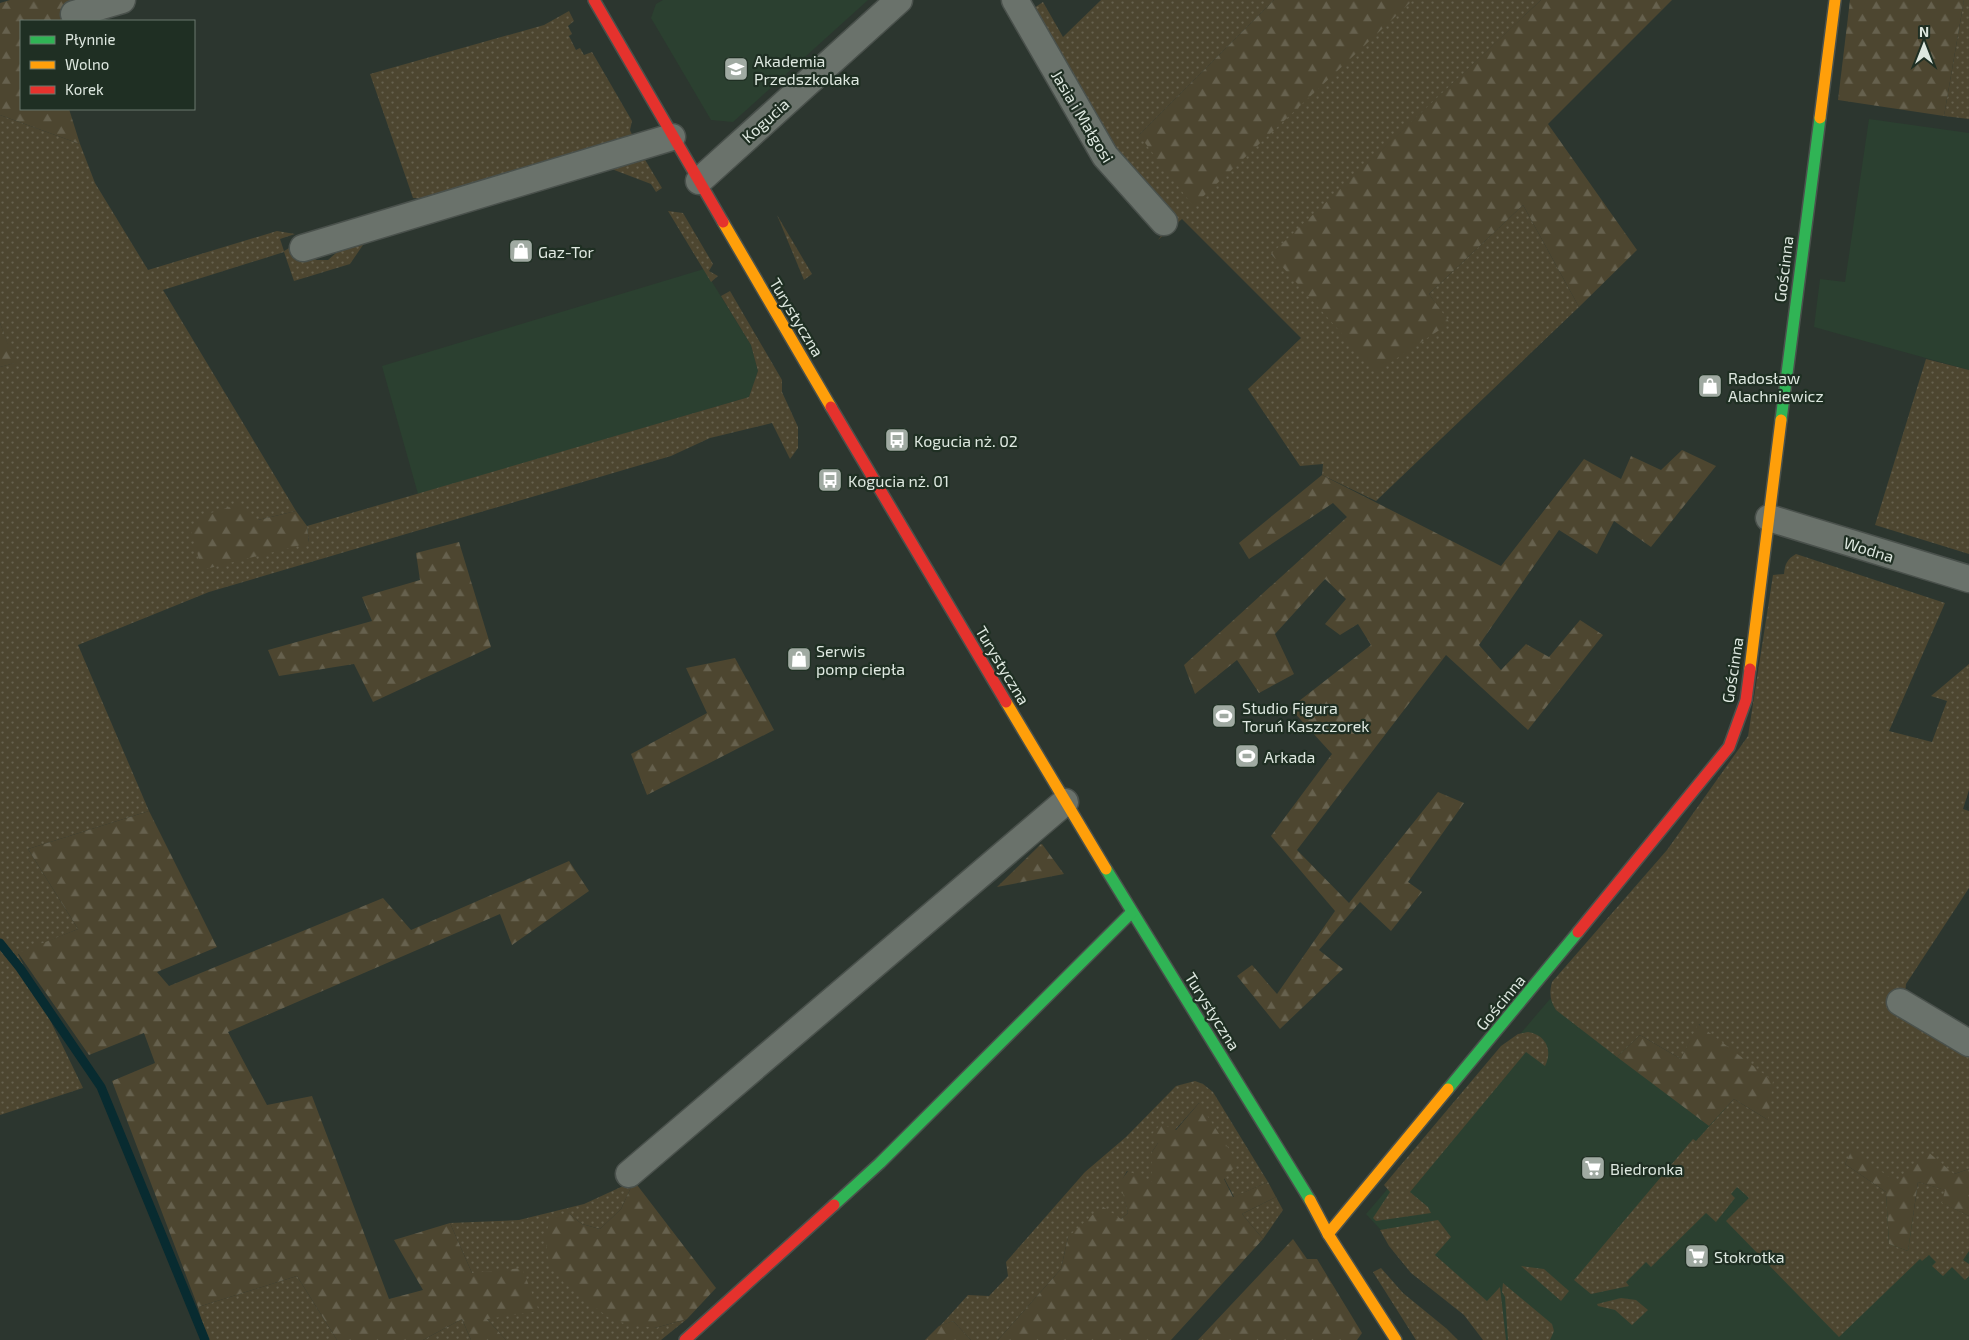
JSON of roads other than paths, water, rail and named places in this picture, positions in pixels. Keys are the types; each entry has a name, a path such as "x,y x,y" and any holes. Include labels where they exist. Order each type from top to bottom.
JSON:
{"street":[{"path":"74,14 122,0"},
{"name":"Turystyczna","path":"594,0 672,137 1066,802 1301,1185 1328,1234 1396,1340"},
{"name":"Kogucia","path":"699,181 899,0"},
{"name":"Jasia i Małgosi","path":"1015,0 1105,156 1164,222"},
{"name":"Gościnna","path":"1328,1234 1522,1001 1729,747 1746,700 1835,0"},
{"path":"303,248 672,137"},
{"name":"Wodna","path":"1770,518 1969,579"},
{"path":"630,1174 1066,802"},
{"path":"685,1340 880,1163 1132,912"},
{"path":"1900,1002 1969,1043"}],"waterway":[{"path":"0,943 20,968 101,1087 205,1340"}],"place":[{"name":"Akademia Przedszkolaka","path":"736,69"},
{"name":"Gaz-Tor","path":"521,251"},
{"name":"Radosław Alachniewicz","path":"1710,386"},
{"name":"Kogucia nż. 02","path":"897,440"},
{"name":"Kogucia nż. 01","path":"830,480"},
{"name":"Serwis pomp ciepła","path":"799,659"},
{"name":"Studio Figura Toruń Kaszczorek","path":"1224,716"},
{"name":"Arkada","path":"1247,756"},
{"name":"Biedronka","path":"1593,1168"},
{"name":"Stokrotka","path":"1697,1256"}]}
